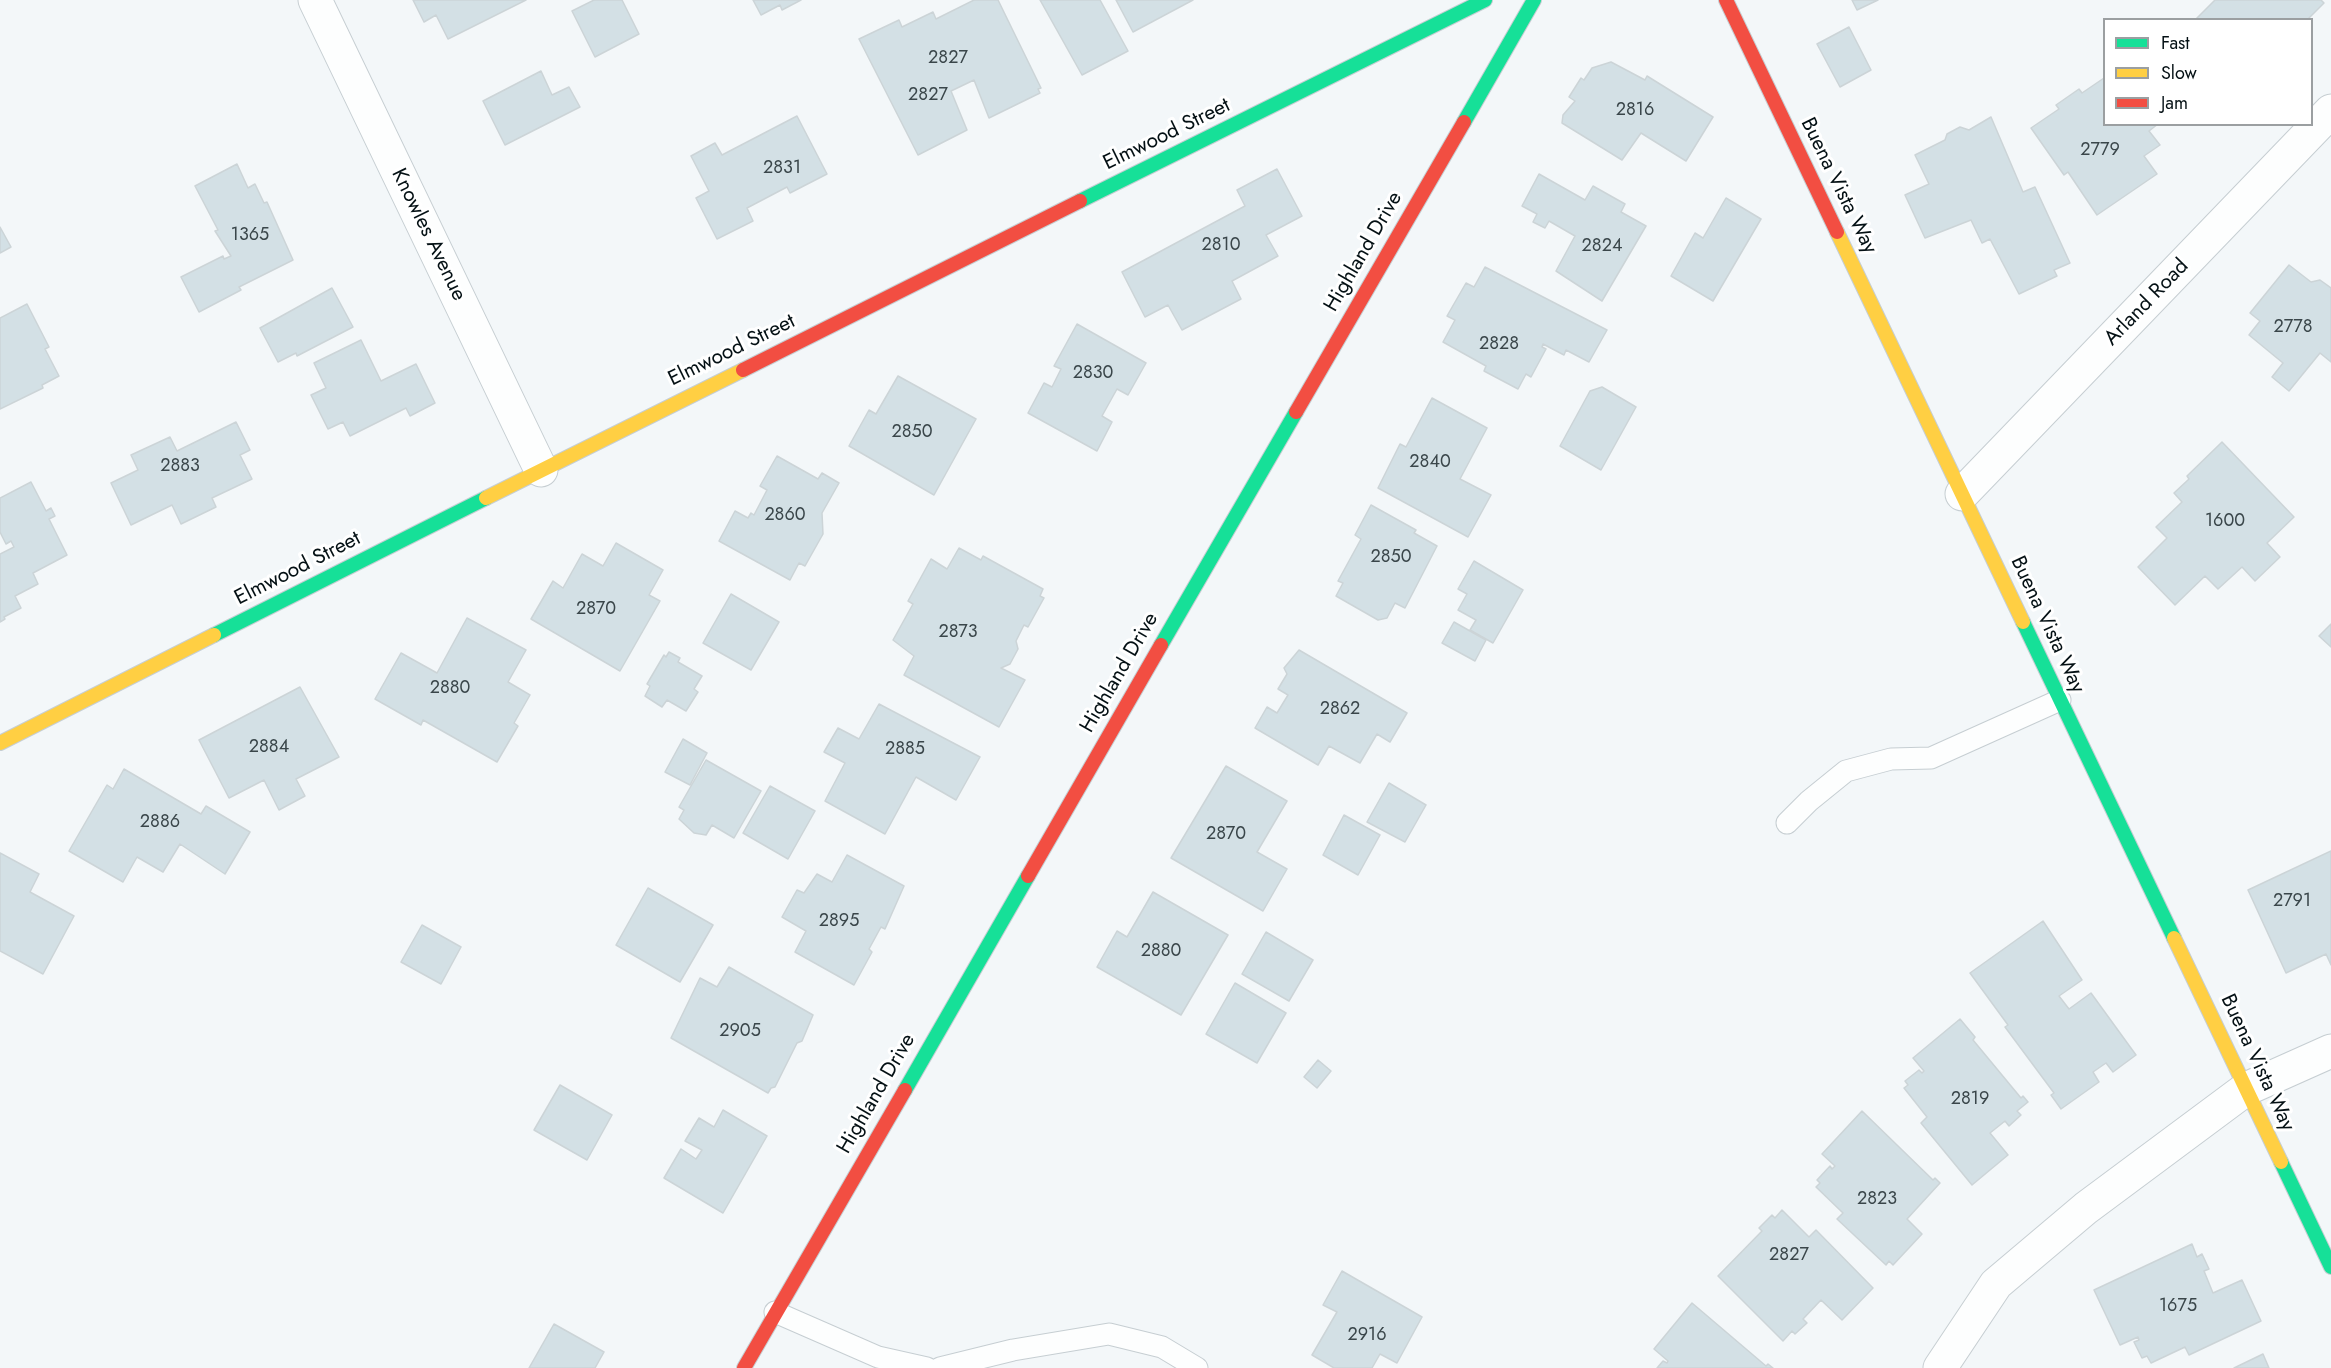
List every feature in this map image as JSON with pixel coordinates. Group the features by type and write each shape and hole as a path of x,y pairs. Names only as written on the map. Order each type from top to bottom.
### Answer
{"street":[{"name":"Knowles Avenue","path":"315,0 541,470"},
{"name":"Elmwood Street","path":"0,744 541,470 1485,0"},
{"name":"Highland Drive","path":"744,1368 1534,0"},
{"name":"Buena Vista Way","path":"1726,0 2331,1268"},
{"name":"Arland Road","path":"1962,494 2331,111"},
{"path":"1940,1368 1995,1284 2086,1208 2246,1089 2331,1051"}],"lane":[{"path":"1787,823 1845,771 1891,759 1931,758 2060,700"},
{"path":"775,1312 878,1357 927,1368"},
{"path":"940,1368 1013,1350 1109,1334 1162,1347 1197,1368"}],"building":[{"path":"413,0 526,0 448,39 436,15 424,22"},
{"path":"594,0 622,0 639,34 595,57 572,11"},
{"path":"753,0 801,0 782,10 780,5 761,15"},
{"path":"974,0 998,0 1041,88 1038,89 1040,93 989,118 974,80 951,91 967,130 918,155 859,39 899,20 902,27 933,12 936,19"},
{"path":"1040,0 1100,0 1128,51 1082,75"},
{"path":"1116,0 1193,0 1133,32"},
{"path":"1852,0 1878,0 1857,10"},
{"path":"2215,0 2321,0 2324,3 2309,18 2197,18"},
{"path":"1849,27 1871,70 1840,87 1817,44"},
{"path":"1611,62 1645,80 1647,76 1713,117 1686,161 1641,133 1622,160 1562,123 1563,115 1575,101 1569,97 1581,78 1584,80 1592,68"},
{"path":"541,71 552,95 569,87 580,107 505,145 483,101"},
{"path":"2103,79 2103,126 2155,126 2149,131 2160,145 2144,156 2157,174 2097,215 2068,172 2064,175 2031,128 2059,109 2056,105 2079,89 2082,93"},
{"path":"797,116 827,174 790,193 787,187 747,208 753,221 717,239 696,198 709,191 691,156 715,143 722,155"},
{"path":"1991,117 2023,192 2035,187 2070,263 2054,270 2057,276 2019,294 1990,239 1982,243 1971,220 1925,238 1905,195 1929,184 1915,155 1945,140 1947,134 1960,127 1969,130"},
{"path":"237,164 248,188 255,184 264,203 267,202 293,260 239,287 241,290 199,312 181,277 223,256 224,259 231,256 215,231 218,230 195,186"},
{"path":"1277,169 1302,216 1266,235 1278,256 1232,281 1241,299 1182,330 1168,305 1145,317 1122,272 1245,206 1237,190"},
{"path":"1539,174 1585,200 1593,186 1625,204 1621,212 1646,226 1602,301 1556,271 1575,236 1549,221 1545,228 1533,222 1537,214 1522,206"},
{"path":"1726,198 1761,219 1713,301 1671,276 1695,233 1703,238"},
{"path":"0,227 11,247 0,253"},
{"path":"2289,265 2311,282 2320,280 2331,288 2331,362 2320,353 2289,391 2272,377 2283,363 2249,335 2260,321 2250,313"},
{"path":"1485,267 1607,330 1589,362 1566,350 1564,355 1543,344 1542,347 1546,349 1531,377 1526,374 1518,389 1484,371 1486,366 1443,342 1455,320 1447,316 1466,283 1474,287"},
{"path":"332,288 353,327 297,356 296,353 278,362 260,328"},
{"path":"27,304 49,347 45,349 59,376 42,385 43,388 0,409 0,318"},
{"path":"1077,324 1146,363 1128,395 1117,389 1102,416 1112,422 1097,451 1028,413 1044,383 1052,387 1061,369 1054,366"},
{"path":"361,340 381,381 416,364 435,403 410,416 406,408 350,436 343,422 328,429 311,395 326,388 314,363"},
{"path":"898,376 976,419 934,495 849,446 869,410 876,414"},
{"path":"1602,387 1636,407 1601,470 1560,446 1590,391"},
{"path":"1432,398 1487,428 1460,479 1491,495 1468,537 1378,488 1400,444 1406,447"},
{"path":"236,422 250,450 240,455 252,479 212,498 216,507 181,524 172,505 131,525 111,483 138,470 131,455 170,437 177,451"},
{"path":"2222,442 2294,517 2267,543 2280,557 2255,581 2242,567 2218,589 2205,576 2175,605 2138,567 2167,538 2156,527 2182,502 2174,493 2189,479 2187,476"},
{"path":"777,456 818,479 822,473 839,483 822,513 823,534 805,566 799,563 790,580 719,541 735,511 748,518 751,513 754,515 767,490 760,486"},
{"path":"31,482 46,511 51,508 55,516 49,519 67,555 33,573 38,584 15,596 21,608 4,617 5,619 0,622 0,554 14,547 11,541 6,544 0,532 0,498"},
{"path":"1371,505 1416,530 1414,533 1437,546 1405,608 1395,603 1387,618 1378,620 1336,596 1343,583 1338,581 1361,539 1355,535"},
{"path":"616,543 663,570 649,595 660,601 620,671 531,619 553,581 563,588 582,554 603,566"},
{"path":"959,548 981,560 983,556 1043,589 1040,596 1044,598 1028,627 1024,625 1016,641 1018,649 1010,664 1001,668 1025,680 999,727 904,675 914,656 893,640 913,604 908,601 931,559 947,569"},
{"path":"1474,561 1523,590 1493,643 1470,630 1476,620 1458,610 1467,594 1458,589"},
{"path":"731,594 779,622 751,670 703,643"},
{"path":"467,618 526,650 508,682 530,695 514,723 518,726 497,762 423,720 421,725 375,699 401,653 437,673"},
{"path":"1454,622 1486,640 1475,661 1442,643"},
{"path":"2331,624 2331,647 2319,636"},
{"path":"1299,650 1407,713 1390,742 1377,734 1360,763 1329,746 1318,765 1255,728 1267,707 1277,713 1288,695 1278,689 1287,674 1284,668"},
{"path":"669,652 680,658 678,662 702,676 694,689 698,692 686,711 667,700 662,707 645,696 650,686 647,684 664,655 666,657"},
{"path":"300,687 339,757 296,779 305,796 279,810 264,780 229,798 199,740"},
{"path":"879,704 980,757 956,800 916,777 885,834 825,801 845,763 824,752 838,728 859,739"},
{"path":"683,739 707,753 690,785 665,772"},
{"path":"706,760 761,791 734,838 712,825 706,835 694,833 679,819 684,810 679,807"},
{"path":"1226,766 1287,801 1257,852 1287,869 1263,911 1171,858"},
{"path":"124,769 201,814 206,806 250,832 225,874 180,844 163,872 137,857 123,882 69,851 107,785 113,789"},
{"path":"1389,783 1426,805 1405,842 1367,822"},
{"path":"770,786 815,811 788,859 743,833"},
{"path":"1344,815 1380,835 1358,875 1323,855"},
{"path":"2331,851 2331,965 2326,954 2286,973 2248,890"},
{"path":"0,853 39,874 30,892 74,916 43,974 0,951"},
{"path":"847,855 904,886 885,929 881,927 869,949 872,952 854,985 795,952 806,931 782,917 797,890 804,893 817,874 832,882"},
{"path":"648,888 713,925 680,982 616,945"},
{"path":"1153,892 1228,935 1181,1015 1097,967 1117,931 1127,937"},
{"path":"2043,921 2082,980 2059,996 2069,1009 2091,993 2136,1055 2113,1072 2106,1063 2093,1072 2099,1082 2061,1109 2051,1095 2054,1093 2005,1027 2008,1025 1970,973"},
{"path":"422,925 461,947 441,984 401,962"},
{"path":"1266,932 1313,960 1289,1001 1242,974"},
{"path":"729,967 813,1015 802,1041 797,1043 775,1087 771,1088 768,1093 671,1038 700,978 717,987"},
{"path":"1235,983 1286,1013 1257,1063 1206,1034"},
{"path":"1960,1019 1975,1037 1973,1040 2021,1098 2023,1096 2028,1102 2017,1111 2021,1115 2009,1126 2005,1121 1990,1133 2008,1155 1972,1185 1921,1123 1927,1117 1904,1088 1908,1085 1905,1081 1919,1070 1922,1073 1924,1071 1913,1058"},
{"path":"1318,1060 1331,1071 1317,1088 1304,1077"},
{"path":"560,1085 612,1115 587,1160 534,1130"},
{"path":"723,1110 767,1136 723,1213 664,1178 681,1149 696,1159 702,1150 685,1141 699,1118 714,1127"},
{"path":"1862,1111 1933,1180 1935,1178 1940,1183 1907,1219 1922,1234 1893,1265 1889,1261 1886,1265 1837,1219 1843,1213 1816,1187 1820,1183 1817,1180 1830,1166 1832,1169 1835,1166 1822,1154"},
{"path":"1782,1210 1809,1237 1816,1230 1873,1288 1842,1320 1821,1300 1803,1319 1807,1323 1795,1334 1792,1331 1783,1341 1718,1276 1762,1231 1759,1228 1772,1215 1775,1218"},
{"path":"2192,1244 2197,1257 2202,1254 2209,1269 2204,1271 2213,1293 2242,1280 2261,1321 2189,1355 2185,1347 2151,1363 2147,1356 2142,1358 2134,1342 2139,1340 2138,1337 2120,1345 2094,1290"},
{"path":"1342,1271 1422,1317 1397,1363 1380,1354 1372,1368 1334,1368 1312,1355 1337,1312 1323,1305"},
{"path":"1692,1303 1766,1366 1768,1364 1773,1368 1657,1368 1663,1361 1667,1363 1668,1361 1654,1349"},
{"path":"554,1324 604,1352 595,1368 529,1368"},
{"path":"2263,1354 2269,1368 2234,1368"}],"traffic: fast":[{"path":"1080,201 1485,0"},
{"path":"1464,122 1534,0"},
{"path":"1161,645 1296,412"},
{"path":"214,635 486,498"},
{"path":"2023,622 2174,938"},
{"path":"905,1090 1028,876"},
{"path":"2281,1162 2331,1267"}],"traffic: slow":[{"path":"1837,232 2023,622"},
{"path":"486,498 743,370"},
{"path":"0,743 214,635"},
{"path":"2174,938 2281,1162"}],"traffic: jam":[{"path":"1726,0 1837,232"},
{"path":"1296,412 1464,122"},
{"path":"743,370 1080,201"},
{"path":"1028,876 1161,645"},
{"path":"744,1368 905,1090"}]}
